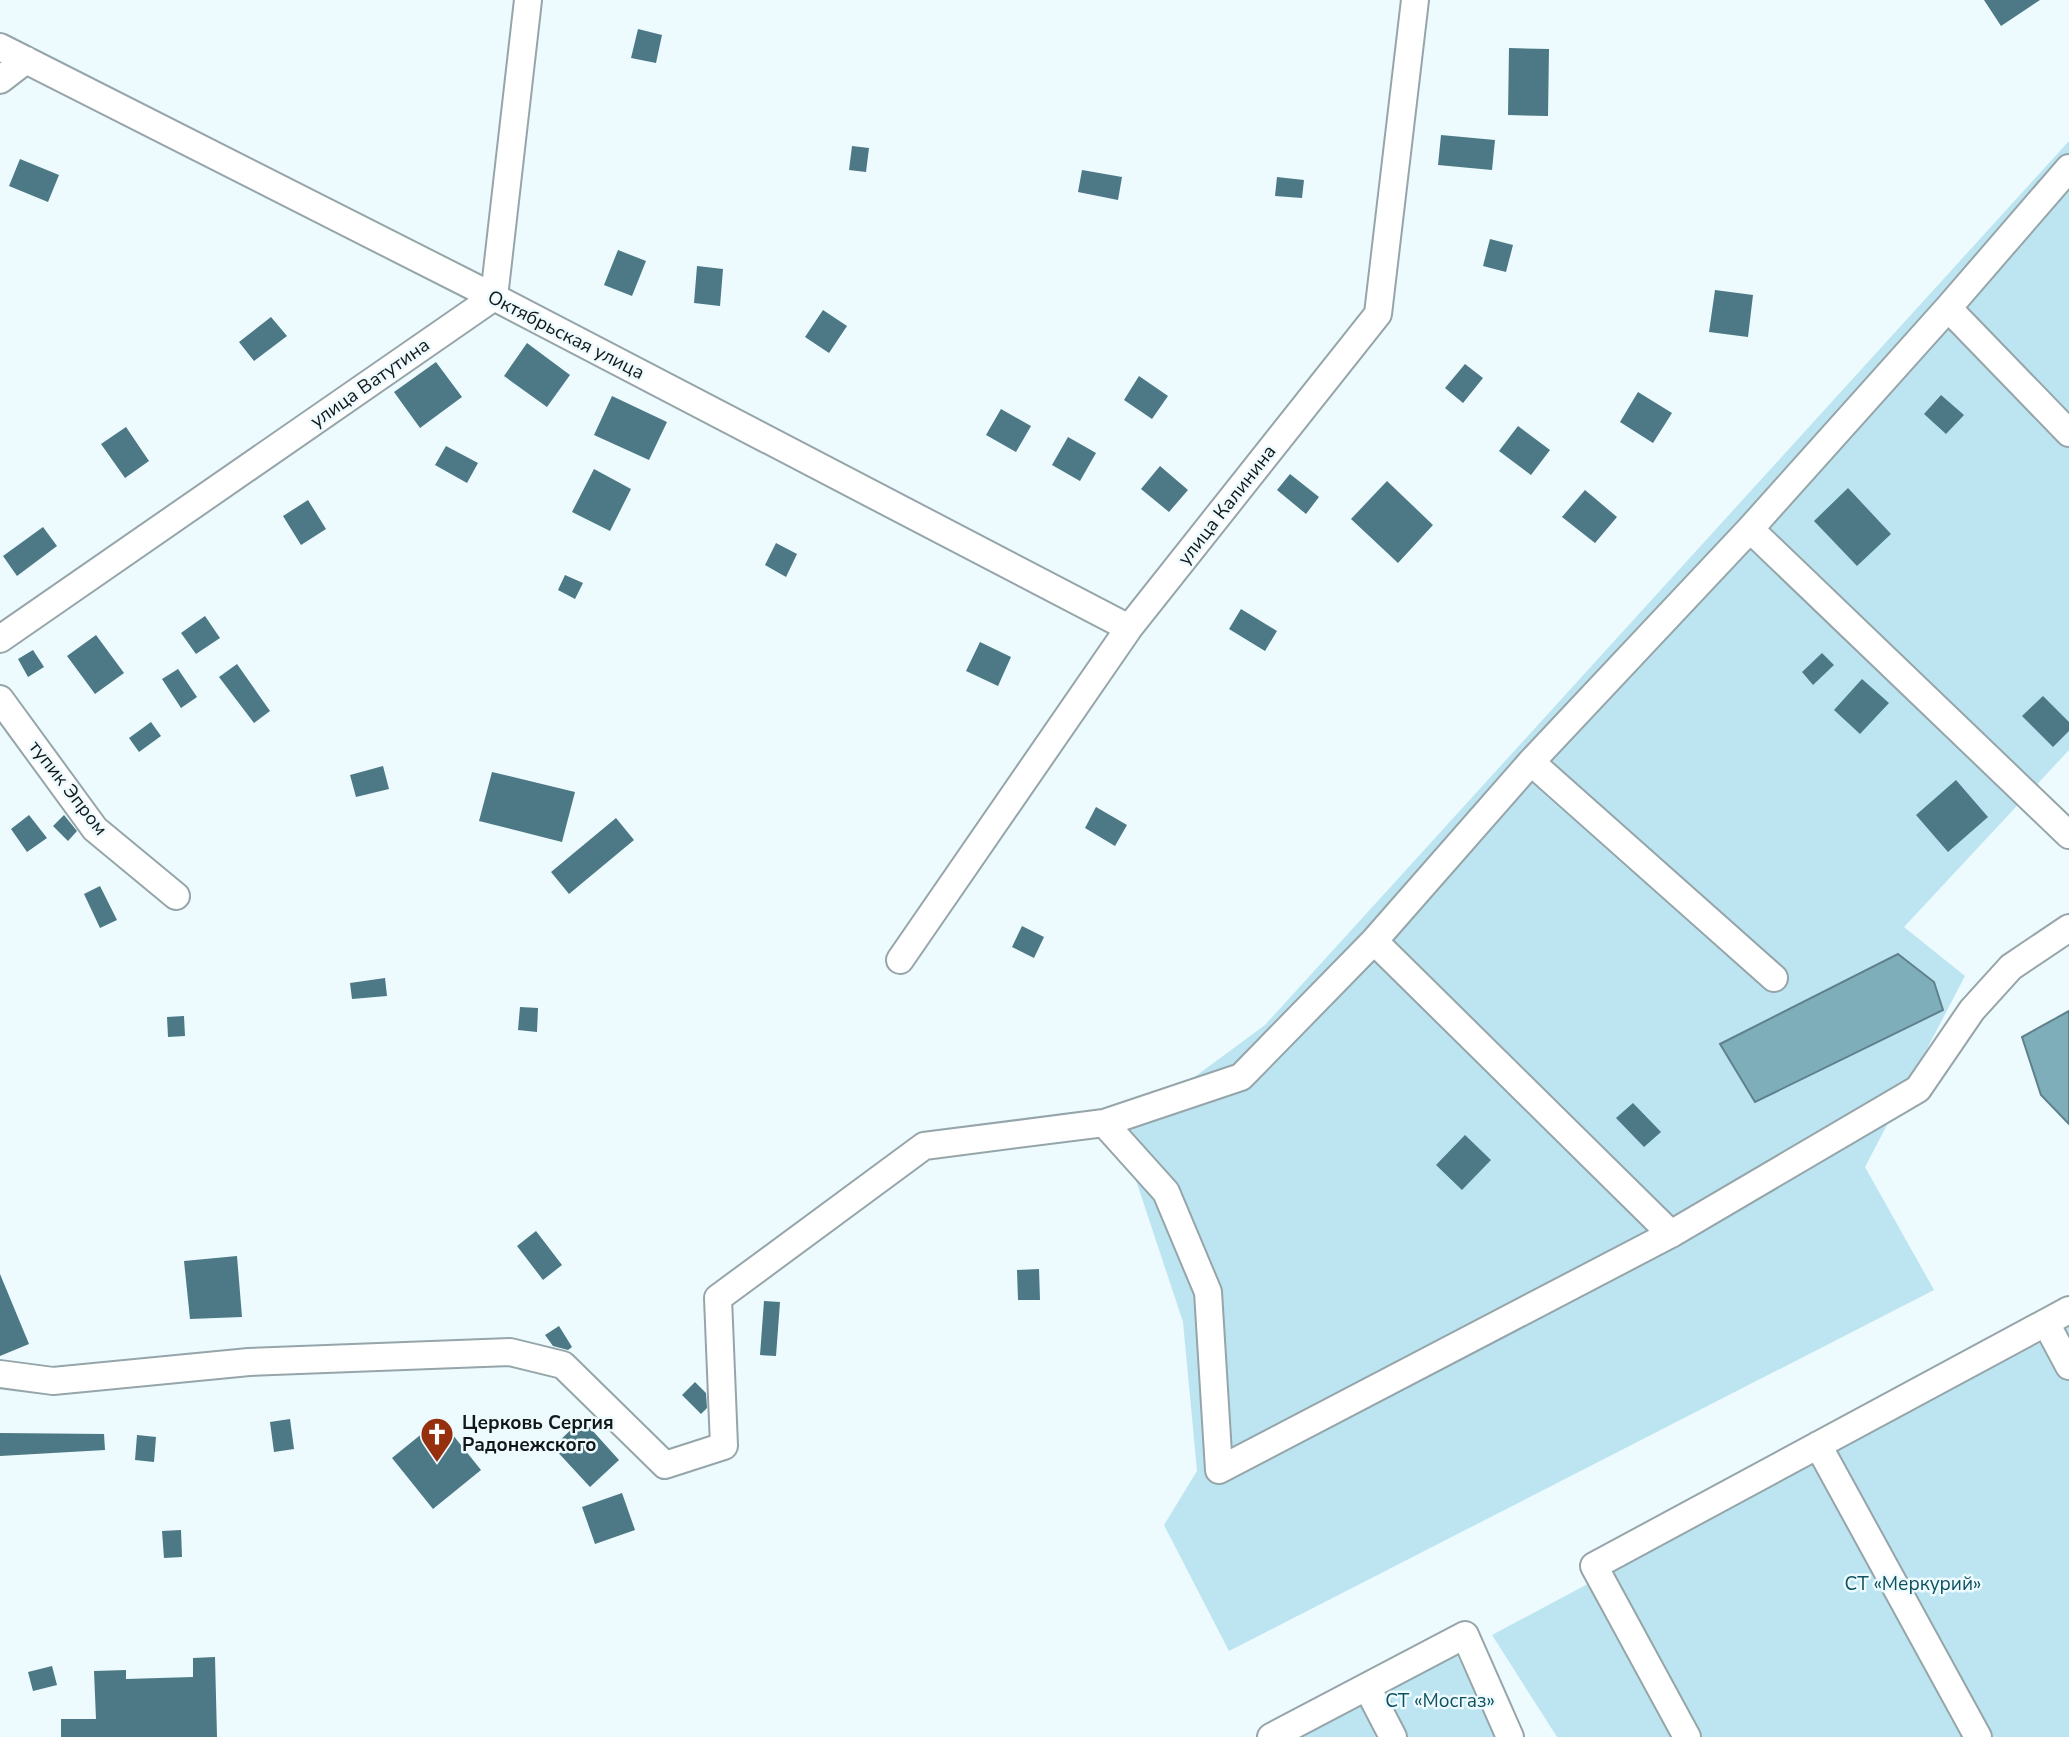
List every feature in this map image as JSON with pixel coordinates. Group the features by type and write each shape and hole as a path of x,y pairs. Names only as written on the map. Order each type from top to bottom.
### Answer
{"street":[{"path":"494,297 528,0"},
{"name":"улица Калинина","path":"900,960 1129,628 1378,314 1415,0"},
{"name":"Октябрьская улица","path":"0,47 494,297 1129,628"},
{"path":"0,80 26,60"},
{"path":"0,1374 53,1381 249,1362 510,1352 563,1364 665,1465 724,1446 718,1298 924,1146 1104,1123 1241,1077 1374,941 1531,762 1751,529 2069,168"},
{"name":"улица Ватутина","path":"0,639 494,297"},
{"path":"1948,308 2069,433"},
{"path":"1751,529 2069,835"},
{"name":"тупик Эпром","path":"0,699 95,828 176,896"},
{"path":"1531,762 1774,978"},
{"path":"1104,1123 1166,1192 1208,1292 1219,1470 1671,1234 1918,1089 1980,1001 2011,967 2069,928"},
{"path":"1374,941 1671,1234"},
{"path":"1687,1737 1594,1566 2069,1310"},
{"path":"2046,1322 2069,1366"},
{"path":"1818,1445 1978,1737"},
{"path":"1271,1737 1465,1635 1510,1737"},
{"path":"1367,1687 1393,1737"}],"green space":[{"path":"2069,141 2069,750 1904,927 1965,976 1865,1167 1934,1290 1229,1651 1164,1525 1197,1471 1183,1322 1120,1132 1265,1025"},
{"name":"СТ «Меркурий»","path":"2069,1327 2069,1737 1557,1737 1492,1635"},
{"name":"СТ «Мосгаз»","path":"1456,1653 1496,1737 1297,1737"}],"shaded area":[{"path":"1898,954 1934,982 1943,1010 1755,1102 1720,1044"},
{"path":"2069,1011 2069,1124 2041,1095 2022,1037"}],"building":[{"path":"1984,0 2040,0 2001,26"},
{"path":"638,29 662,35 656,63 631,58"},
{"path":"1509,48 1549,49 1548,116 1508,115"},
{"path":"1441,135 1495,140 1492,170 1438,165"},
{"path":"852,146 869,148 866,172 849,170"},
{"path":"20,159 59,175 48,202 9,186"},
{"path":"1082,170 1122,177 1118,200 1078,192"},
{"path":"1277,177 1304,180 1302,198 1275,196"},
{"path":"1490,239 1513,245 1506,272 1483,266"},
{"path":"618,250 646,261 632,296 604,285"},
{"path":"697,266 723,269 720,306 694,303"},
{"path":"1715,290 1753,295 1748,337 1709,332"},
{"path":"823,310 847,326 829,353 805,337"},
{"path":"271,317 287,336 254,361 239,342"},
{"path":"527,343 570,375 547,407 504,376"},
{"path":"436,362 462,397 420,428 394,392"},
{"path":"1465,364 1483,378 1463,403 1445,388"},
{"path":"1139,376 1168,396 1152,419 1124,400"},
{"path":"1638,392 1672,413 1653,443 1620,422"},
{"path":"1941,395 1964,415 1946,434 1924,414"},
{"path":"612,396 667,422 649,460 594,435"},
{"path":"1001,409 1031,426 1016,452 986,435"},
{"path":"1518,426 1550,450 1531,475 1499,451"},
{"path":"126,427 149,461 125,478 101,444"},
{"path":"1068,437 1096,453 1080,481 1052,465"},
{"path":"446,446 478,463 467,483 435,465"},
{"path":"1160,466 1188,490 1169,512 1141,489"},
{"path":"594,469 631,489 610,531 572,512"},
{"path":"1290,474 1319,497 1306,514 1277,490"},
{"path":"1387,481 1433,525 1398,563 1351,519"},
{"path":"1848,488 1891,534 1857,566 1814,521"},
{"path":"1585,490 1617,517 1595,543 1562,517"},
{"path":"308,500 326,529 301,545 283,516"},
{"path":"43,527 57,546 17,576 3,556"},
{"path":"776,543 797,554 786,577 765,565"},
{"path":"565,575 583,583 575,599 558,590"},
{"path":"1241,609 1277,631 1265,651 1229,629"},
{"path":"205,616 220,638 196,654 181,633"},
{"path":"96,635 124,673 95,694 67,656"},
{"path":"980,642 1011,657 998,686 966,671"},
{"path":"33,650 44,667 28,677 18,659"},
{"path":"1822,653 1834,665 1813,685 1802,672"},
{"path":"237,664 270,711 254,723 219,677"},
{"path":"178,669 197,697 181,708 162,679"},
{"path":"1862,679 1889,703 1860,734 1834,710"},
{"path":"2043,696 2069,722 2069,731 2053,747 2022,716"},
{"path":"151,722 161,736 139,752 129,738"},
{"path":"383,766 389,789 356,797 350,775"},
{"path":"492,772 575,792 562,842 479,821"},
{"path":"1956,780 1988,817 1948,852 1916,815"},
{"path":"1096,807 1127,825 1115,846 1085,828"},
{"path":"29,815 47,838 27,852 11,829"},
{"path":"64,815 77,831 68,841 53,826"},
{"path":"616,818 634,840 569,894 551,872"},
{"path":"100,886 117,920 100,928 84,894"},
{"path":"1022,926 1044,937 1034,958 1012,947"},
{"path":"385,978 387,996 352,999 350,983"},
{"path":"520,1007 538,1008 537,1032 518,1030"},
{"path":"184,1016 185,1036 168,1037 167,1017"},
{"path":"1633,1103 1661,1132 1644,1147 1616,1118"},
{"path":"1465,1135 1491,1160 1462,1190 1436,1165"},
{"path":"536,1231 562,1265 543,1280 517,1246"},
{"path":"237,1256 242,1317 190,1319 184,1261"},
{"path":"1039,1269 1040,1300 1018,1300 1017,1270"},
{"path":"0,1274 29,1344 0,1356"},
{"path":"764,1301 780,1302 776,1356 760,1355"},
{"path":"559,1326 572,1347 568,1350 553,1346 545,1335"},
{"path":"695,1382 706,1393 707,1408 701,1414 682,1395"},
{"path":"290,1419 294,1449 274,1452 270,1422"},
{"name":"Церковь Сергия Радонежского","path":"440,1419 481,1470 433,1509 392,1458"},
{"path":"582,1419 619,1460 590,1487 553,1447"},
{"path":"0,1433 104,1434 105,1450 0,1456"},
{"path":"137,1435 156,1437 154,1462 135,1460"},
{"path":"622,1493 635,1530 595,1544 582,1507"},
{"path":"181,1530 182,1557 164,1558 162,1531"},
{"path":"215,1657 217,1737 61,1737 61,1719 96,1719 94,1671 126,1670 126,1679 193,1677 193,1658"},
{"path":"52,1666 57,1685 33,1691 28,1672"}],"place":[{"name":"Церковь Сергия Радонежского","path":"437,1464"}]}
